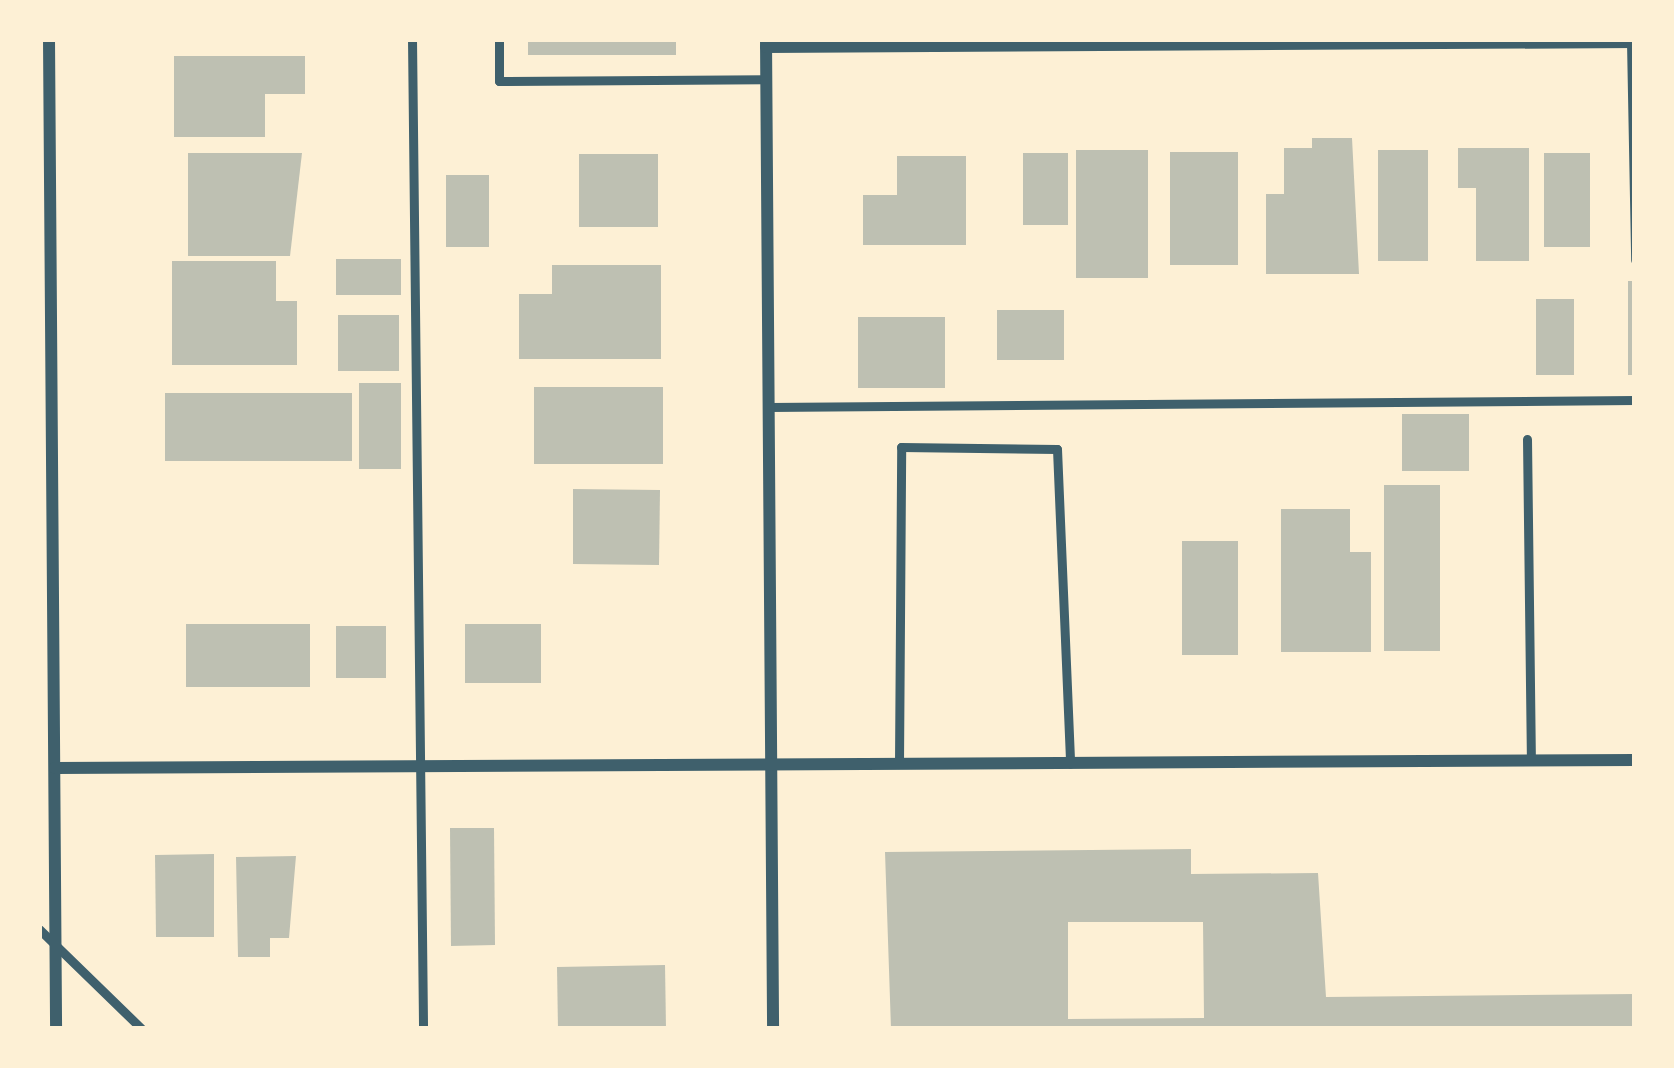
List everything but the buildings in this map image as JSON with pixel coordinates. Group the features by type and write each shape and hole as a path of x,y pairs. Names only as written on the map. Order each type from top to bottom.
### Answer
{"street":[{"path":"50,39 56,1029"},
{"path":"772,1029 766,43 1633,43"},
{"path":"55,768 1635,760"}],"lane":[{"path":"412,39 415,767 423,1029"},
{"path":"499,39 499,81 766,80"},
{"path":"1633,43 1635,260"},
{"path":"769,407 1635,400"},
{"path":"1528,439 1531,760"},
{"path":"899,764 902,447 1058,449 1070,764"},
{"path":"39,929 142,1029"}]}
